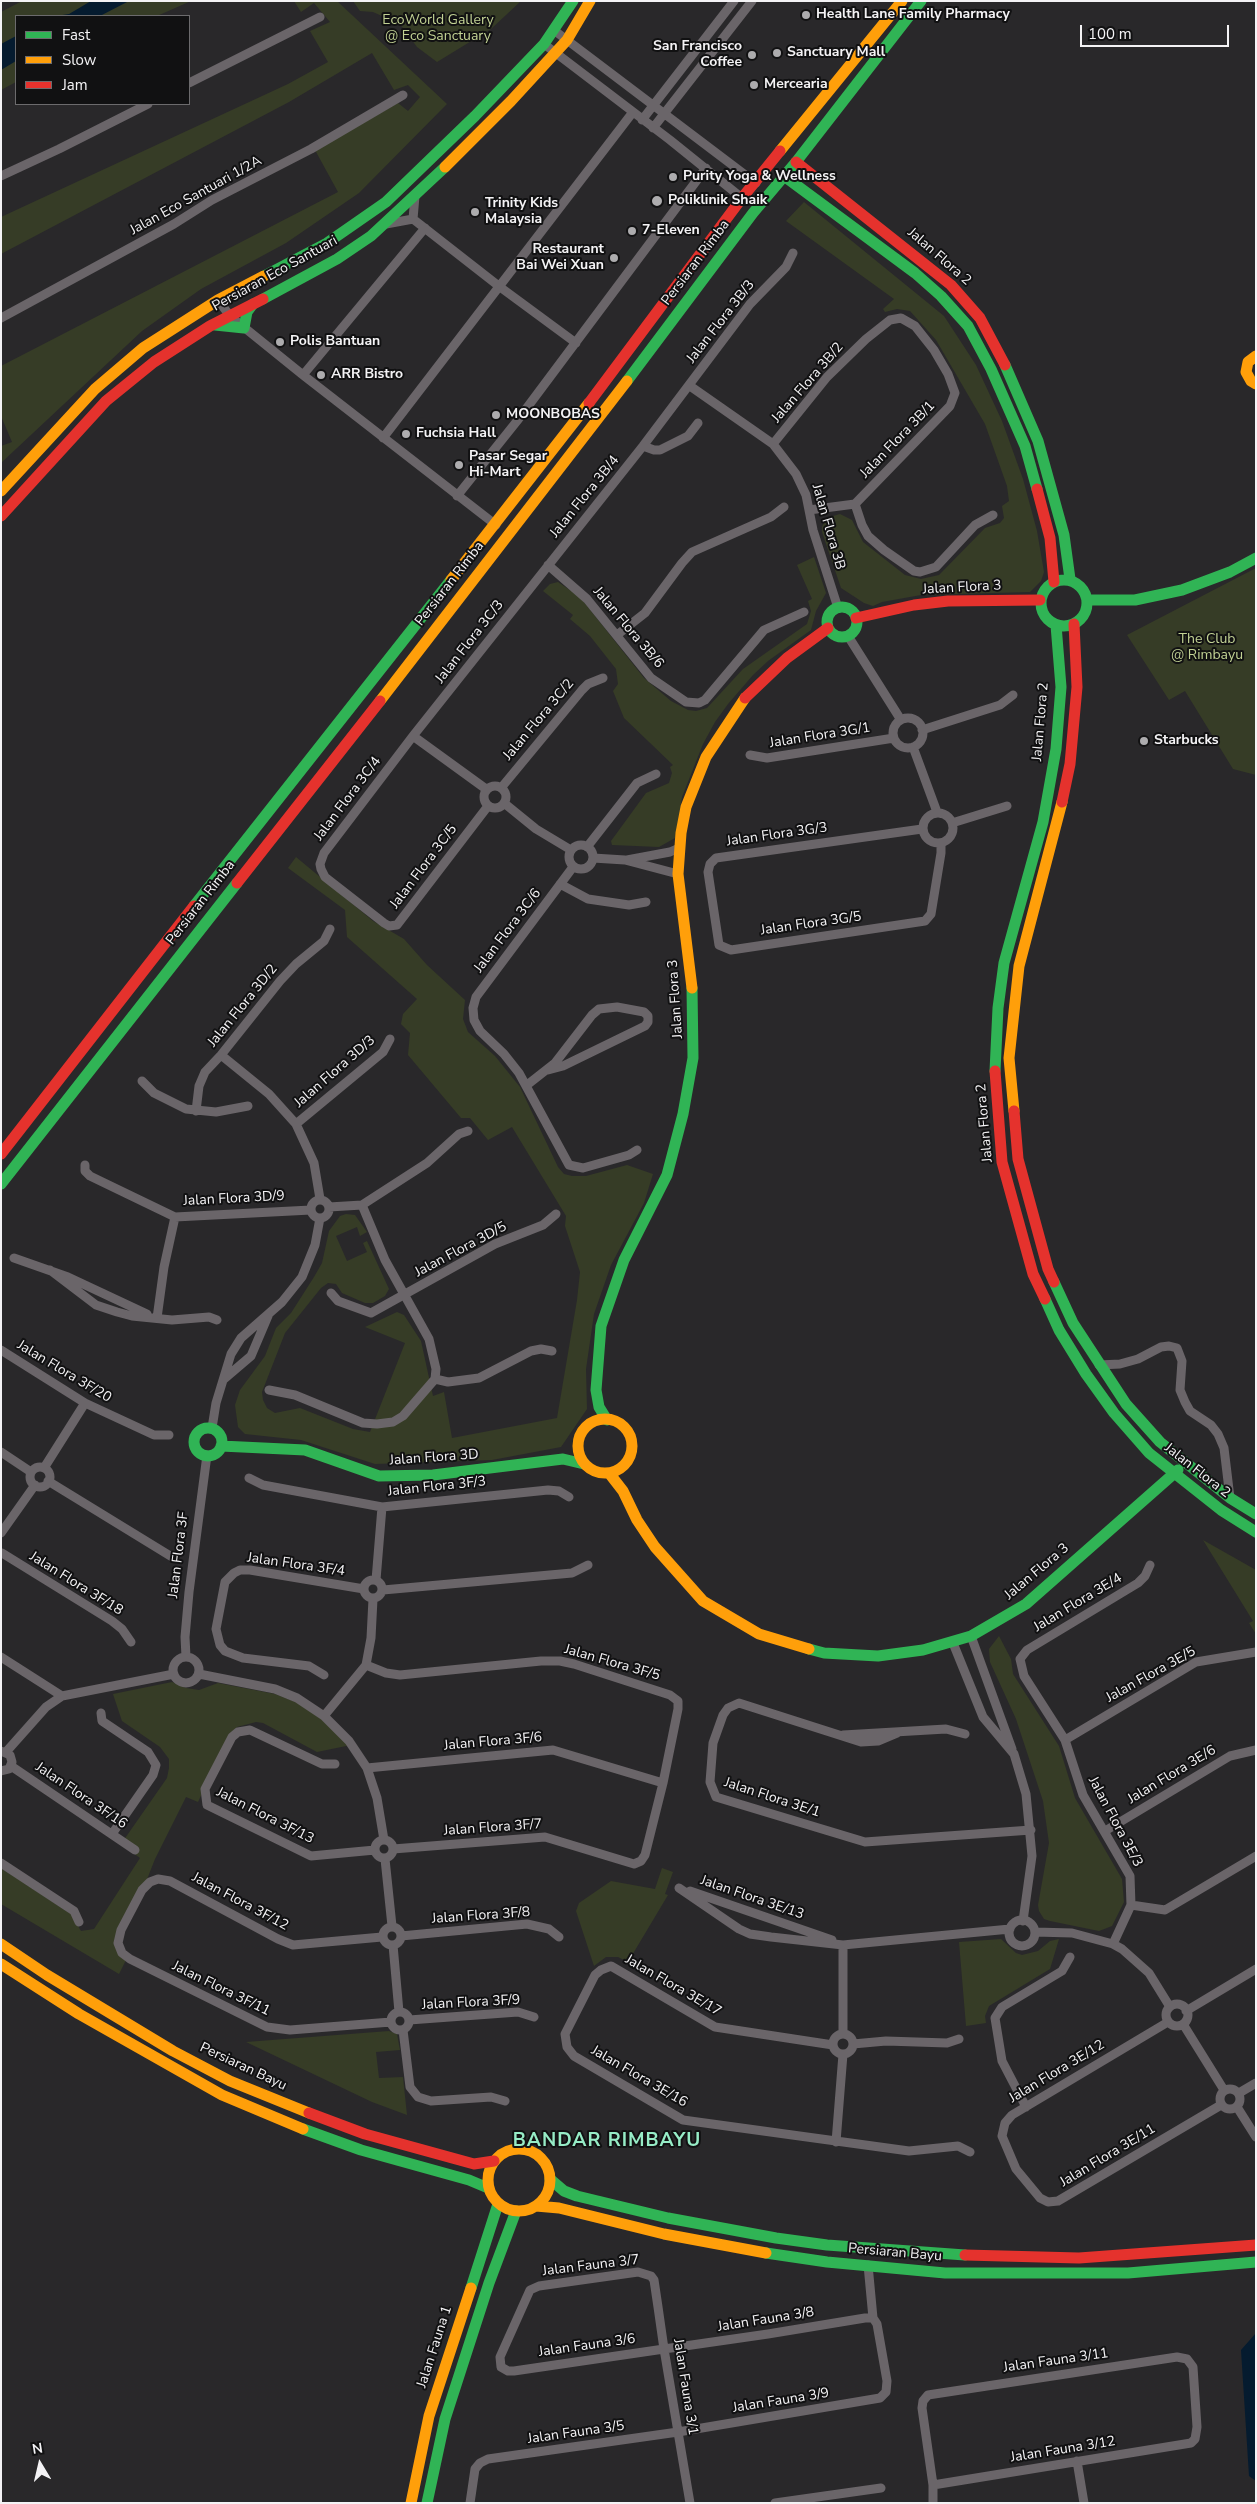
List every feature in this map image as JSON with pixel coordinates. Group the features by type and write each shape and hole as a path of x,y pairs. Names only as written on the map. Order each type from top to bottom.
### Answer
{"street":[{"name":"Persiaran Eco Santuari","path":"1,491 95,389 143,348 218,300 327,243 386,202 475,116 544,44 555,31 573,1"},
{"name":"Persiaran Eco Santuari","path":"1,516 36,475 106,401 154,362 210,326 337,259 385,224 511,101 567,40 590,1"},
{"path":"642,120 734,1"},
{"path":"653,128 752,1"},
{"name":"Persiaran Rimba","path":"1,1154 496,525 742,198 902,1"},
{"name":"Persiaran Rimba","path":"1,1184 564,465 753,213 796,162 921,1"},
{"path":"190,82 320,17"},
{"path":"555,31 756,183"},
{"path":"544,44 706,168 742,198"},
{"name":"Jalan Eco Santuari 1/2A","path":"1,318 174,224 212,200 312,149 403,95"},
{"path":"1,176 146,105"},
{"path":"383,438 633,112"},
{"name":"Jalan Flora 2","path":"796,162 924,262 951,286 980,318 1004,362 1038,441 1064,535 1070,579"},
{"path":"457,496 576,343 706,168"},
{"name":"Jalan Flora 2","path":"784,176 915,273 941,296 968,326 991,369 1025,446 1050,538 1054,582"},
{"path":"413,219 415,196"},
{"path":"385,224 413,219 576,343"},
{"path":"303,375 425,228"},
{"name":"Jalan Flora 3B/3","path":"690,386 750,304 786,267 793,253"},
{"path":"218,300 230,316 244,328 496,525"},
{"path":"244,328 247,312 253,304"},
{"name":"Jalan Flora 3B/2","path":"773,444 827,377 866,339 890,320 901,318 908,321 934,350"},
{"path":"210,326 226,325 244,328"},
{"name":"Jalan Flora 3B/1","path":"855,504 954,400 954,386 934,350"},
{"path":"1256,356 1248,362 1246,372 1251,381 1256,384"},
{"name":"Jalan Flora 3B","path":"690,386 773,444 803,485 817,544 838,608"},
{"name":"Jalan Flora 3B/4","path":"548,565 690,386"},
{"path":"643,446 660,450 688,436 698,423"},
{"path":"809,510 855,504 868,536 914,571 920,572 936,567 975,525 993,514"},
{"path":"617,635 645,613 692,552 771,517 784,507"},
{"path":"1087,600 1135,600 1182,590 1230,572 1256,558"},
{"name":"Jalan Flora 3B/6","path":"548,565 580,592 651,678 677,698 693,703 705,700 710,695 759,634 804,612"},
{"name":"Jalan Flora 3C/3","path":"413,736 548,565"},
{"path":"1070,579 1081,587 1087,600 1084,615 1074,624 1056,625 1044,616 1040,600 1042,593 1054,582 1070,579"},
{"name":"Jalan Flora 3","path":"856,618 914,605 948,601 1040,600"},
{"path":"828,628 835,636 848,636 855,630 856,618 851,610 838,608"},
{"name":"Jalan Flora 3","path":"622,1490 624,1464 629,1457 631,1441 622,1426 607,1420 600,1407 596,1390 597,1361 601,1326 624,1260 667,1175 683,1114 693,1058 693,992 678,874 679,848 686,807 706,757 745,698 766,676 828,628 827,618 838,608"},
{"name":"Jalan Flora 2","path":"1074,624 1076,688 1070,764 1058,825 1019,966 1009,1058 1018,1159 1030,1210 1048,1269 1073,1323 1099,1365 1126,1404 1160,1442 1230,1498 1256,1514"},
{"name":"Jalan Flora 2","path":"1056,625 1061,687 1056,749 1043,822 1004,963 998,1008 994,1058 1002,1162 1033,1274 1059,1330 1114,1413 1150,1452 1175,1474 1221,1510 1256,1532"},
{"path":"848,636 901,720"},
{"name":"Jalan Flora 3C/2","path":"502,788 582,690 588,684 603,678"},
{"path":"922,730 1000,705 1013,694"},
{"path":"914,719 922,730 920,742 913,747 904,747 894,738 894,728 901,720 914,719"},
{"path":"413,736 486,789"},
{"name":"Jalan Flora 3C/4","path":"352,900 324,877 320,864 321,859 413,736"},
{"name":"Jalan Flora 3G/1","path":"750,755 767,758 894,738"},
{"path":"913,747 937,812"},
{"path":"587,847 637,783 656,774"},
{"path":"494,786 502,788 506,795 504,803 496,808 488,806 483,797 486,789 494,786"},
{"path":"504,803 536,829 571,850"},
{"name":"Jalan Flora 3C/5","path":"352,900 384,924 390,926 397,925 488,806"},
{"path":"952,823 1007,806"},
{"path":"937,812 945,814 952,823 952,834 948,840 941,843 928,840 922,829 926,818 937,812"},
{"name":"Jalan Flora 3G/3","path":"716,935 708,872 710,864 716,858 922,829"},
{"name":"Jalan Flora 3G/5","path":"716,935 719,945 731,950 919,923 929,918 932,914 942,853 941,843"},
{"path":"580,845 587,847 593,858 591,864 586,868 579,869 573,867 569,861 571,850 580,845"},
{"path":"624,860 670,852 679,848"},
{"path":"593,858 624,860 678,874"},
{"name":"Jalan Flora 3C/6","path":"526,1085 504,1054 480,1031 472,1014 474,1003 479,993 573,867"},
{"path":"560,884 588,899 629,905 646,902"},
{"name":"Jalan Flora 3D/2","path":"196,1110 201,1078 280,981 296,964 324,941 330,929"},
{"path":"548,1070 563,1066 643,1027 648,1022 648,1016 644,1012 617,1008 599,1009 592,1015 548,1070 526,1085 564,1159 573,1168 582,1168 629,1155 637,1150"},
{"name":"Jalan Flora 3D/3","path":"296,1124 383,1052 390,1039"},
{"path":"221,1055 269,1094 296,1124 314,1164 320,1199"},
{"path":"142,1081 149,1090 174,1104 196,1110 233,1110 248,1106"},
{"path":"329,1207 362,1205 427,1163 459,1134 468,1131"},
{"name":"Jalan Flora 3D/9","path":"85,1165 85,1170 90,1176 175,1216 311,1210"},
{"path":"320,1199 327,1202 329,1207 327,1215 320,1218 315,1217 311,1210 314,1201 320,1199"},
{"path":"269,1390 295,1395 363,1423 377,1424 393,1422 403,1416 435,1379 436,1369 429,1339 385,1260 362,1205"},
{"name":"Jalan Flora 3D/5","path":"331,1293 338,1301 367,1313 404,1296 495,1244 544,1225 556,1214"},
{"path":"157,1318 162,1275 175,1216"},
{"path":"212,1428 214,1411 231,1354 241,1338 282,1302 302,1277 315,1246 320,1218"},
{"path":"14,1258 50,1270 157,1318"},
{"path":"50,1270 96,1304 132,1316 172,1320 209,1317 217,1320"},
{"path":"224,1379 251,1356 264,1322 272,1310"},
{"path":"1099,1365 1120,1364 1138,1359 1161,1347 1177,1348 1182,1361 1180,1390 1184,1402 1190,1410 1215,1430 1224,1448 1230,1498"},
{"path":"435,1379 448,1382 479,1378 531,1351 541,1349 552,1351"},
{"name":"Jalan Flora 3F/20","path":"1,1350 85,1403 154,1435 169,1435"},
{"path":"44,1468 85,1403"},
{"path":"600,1407 591,1424 579,1438 578,1447 584,1464 591,1470 609,1473 624,1464"},
{"path":"591,1424 607,1420"},
{"path":"212,1428 219,1433 221,1446 215,1453 207,1455 196,1448 194,1439 199,1431 212,1428"},
{"name":"Jalan Flora 3D","path":"221,1446 305,1450 368,1474 386,1477 432,1475 563,1459 584,1464"},
{"path":"563,1459 578,1447"},
{"path":"1,1452 31,1472"},
{"name":"Jalan Flora 3F","path":"186,1658 188,1592 207,1455"},
{"name":"Jalan Flora 3","path":"609,1473 622,1490 637,1520 655,1547 678,1575 704,1600 759,1634 789,1645 824,1653 878,1656 923,1650 953,1643 971,1636 1026,1604 1149,1494 1175,1474 1184,1462"},
{"path":"37,1467 44,1468 49,1474 48,1481 43,1486 35,1485 30,1480 31,1472 37,1467"},
{"name":"Jalan Flora 3F/3","path":"249,1478 263,1485 382,1507 548,1490 559,1491 569,1497"},
{"path":"48,1481 172,1557"},
{"path":"1,1533 35,1485"},
{"path":"376,1580 382,1507"},
{"path":"1,1545 2,1554"},
{"name":"Jalan Flora 3F/18","path":"2,1554 112,1621 122,1629 131,1642"},
{"path":"383,1590 572,1573 588,1565"},
{"name":"Jalan Flora 3E/4","path":"1020,1663 1024,1651 1138,1583 1145,1576 1150,1566"},
{"name":"Jalan Flora 3F/4","path":"324,1674 309,1666 243,1658 225,1651 220,1645 216,1629 225,1582 240,1570 250,1570 364,1589"},
{"path":"372,1599 365,1594 364,1589 366,1583 376,1580"},
{"path":"372,1599 380,1596 383,1590 381,1584 376,1580"},
{"path":"324,1716 366,1665 371,1638 372,1599"},
{"path":"971,1636 1003,1719 1026,1794 1031,1830 1032,1856 1023,1921"},
{"path":"953,1643 983,1717 1014,1754"},
{"name":"Jalan Flora 3E/5","path":"1065,1740 1196,1662 1256,1652"},
{"path":"1,1657 62,1696"},
{"path":"186,1658 196,1662 199,1674 195,1680 188,1683 181,1682 174,1674 177,1662 186,1658"},
{"name":"Jalan Flora 3F/5","path":"366,1665 386,1673 400,1675 541,1661 560,1661 592,1669 670,1695 678,1701 678,1709 663,1783"},
{"name":"Jalan Flora 3E/3","path":"1020,1663 1024,1676 1065,1740 1081,1791 1130,1876 1131,1905 1113,1944"},
{"path":"1,1771 11,1766 12,1758 4,1752 46,1707 62,1696 174,1674"},
{"path":"199,1674 275,1689 297,1698 324,1716 349,1741 366,1768 377,1798 384,1840"},
{"name":"Jalan Flora 3E/1","path":"965,1734 946,1729 898,1733 886,1739 869,1742 852,1741 843,1735 744,1703 733,1704 722,1715 713,1743 709,1776 716,1797 865,1842 1031,1830"},
{"path":"101,1713 102,1720 148,1752 156,1765 153,1775 112,1834"},
{"name":"Jalan Flora 3F/13","path":"335,1764 322,1764 250,1730 238,1732 232,1737 205,1789 207,1805 311,1856 375,1850"},
{"name":"Jalan Flora 3F/6","path":"366,1768 553,1750 663,1783"},
{"name":"Jalan Flora 3E/6","path":"1105,1831 1230,1756 1256,1750"},
{"name":"Jalan Flora 3F/16","path":"11,1766 135,1850"},
{"name":"Jalan Flora 3F/7","path":"394,1849 545,1837 634,1864 644,1858 654,1826 663,1783"},
{"path":"384,1840 390,1843 394,1849 391,1856 385,1859 378,1856 375,1850 378,1843 384,1840"},
{"path":"1131,1905 1165,1910 1256,1856"},
{"path":"385,1859 392,1926"},
{"path":"1,1863 74,1911 79,1922"},
{"name":"Jalan Flora 3F/12","path":"131,1910 147,1884 162,1880 170,1881 278,1939 293,1944 382,1937"},
{"name":"Jalan Flora 3E/13","path":"844,1944 679,1888 739,1929 750,1934 844,1944 1010,1929"},
{"name":"Jalan Flora 3F/11","path":"131,1910 118,1943 126,1957 267,2027 290,2030 391,2022"},
{"path":"1023,1921 1031,1924 1035,1932 1031,1943 1023,1946 1012,1941 1010,1929 1015,1923 1023,1921"},
{"name":"Jalan Flora 3F/8","path":"401,1936 527,1924 549,1929 559,1937"},
{"path":"392,1926 399,1929 401,1936 399,1942 393,1945 386,1943 382,1937 384,1931 392,1926"},
{"path":"1035,1932 1072,1933 1113,1944 1132,1956 1149,1973 1170,2007"},
{"name":"Persiaran Bayu","path":"1,1944 55,1980 173,2051 230,2081 365,2134 474,2164 494,2161"},
{"path":"843,2034 844,1944"},
{"path":"393,1945 399,2012"},
{"path":"1026,2107 1002,2062 995,2018 1002,2007 1062,1971 1070,1957"},
{"path":"1,1964 79,2014 222,2095 304,2129 362,2150 469,2180 488,2188 498,2204 516,2211 536,2206 544,2199 550,2178 548,2168 542,2159 533,2152 523,2149 507,2152 494,2161 489,2170 488,2188"},
{"name":"Jalan Flora 3E/17","path":"579,2004 596,1975 605,1967 611,1966 616,1967 715,2027 833,2045"},
{"path":"1186,2010 1256,1969"},
{"name":"Jalan Flora 3E/16","path":"579,2004 565,2034 569,2050 673,2116 688,2121 909,2151 958,2146 970,2152"},
{"path":"1179,2005 1186,2010 1187,2018 1183,2024 1177,2026 1168,2022 1166,2016 1170,2007 1179,2005"},
{"path":"399,2012 407,2015 409,2020 408,2026 403,2030 396,2030 391,2022 394,2014 399,2012"},
{"name":"Jalan Flora 3F/9","path":"409,2020 518,2012 534,2017"},
{"name":"Jalan Flora 3E/12","path":"1016,2169 1005,2146 1002,2131 1008,2119 1168,2022"},
{"path":"1183,2024 1224,2090"},
{"path":"403,2030 410,2087 418,2097 431,2101 491,2098 505,2101"},
{"path":"843,2034 850,2036 853,2044 852,2050 843,2054 837,2052 833,2045 836,2036 843,2034"},
{"path":"853,2044 886,2041 943,2044 959,2039"},
{"path":"836,2142 843,2054"},
{"path":"1239,2093 1256,2083"},
{"path":"1234,2089 1239,2093 1240,2102 1237,2107 1230,2110 1221,2104 1220,2098 1224,2090 1234,2089"},
{"name":"Jalan Flora 3E/11","path":"1016,2169 1040,2198 1048,2202 1058,2201 1221,2104"},
{"path":"1237,2107 1256,2137"},
{"name":"Persiaran Bayu","path":"550,2178 560,2188 577,2196 668,2218 776,2238 828,2244 951,2255 1079,2258 1256,2245"},
{"name":"Jalan Fauna 1","path":"411,2503 429,2416 498,2204"},
{"name":"Persiaran Bayu","path":"536,2206 559,2208 703,2242 801,2258 944,2273 1097,2274 1256,2262"},
{"path":"427,2503 445,2419 489,2283 516,2211"},
{"path":"868,2265 872,2318"},
{"name":"Jalan Fauna 3/7","path":"514,2371 508,2371 501,2367 500,2357 525,2296 533,2287 638,2272 651,2276"},
{"name":"Jalan Fauna 3/1","path":"651,2276 654,2280 690,2503"},
{"name":"Jalan Fauna 3/8","path":"664,2349 872,2318"},
{"name":"Jalan Fauna 3/9","path":"678,2432 880,2398 886,2392 887,2381 877,2324 872,2318"},
{"name":"Jalan Fauna 3/6","path":"514,2371 664,2349"},
{"name":"Jalan Fauna 3/11","path":"933,2484 922,2408 925,2398 932,2393 1184,2357 1193,2367 1197,2427 1195,2438"},
{"name":"Jalan Fauna 3/5","path":"470,2503 475,2469 480,2463 488,2459 678,2432"},
{"name":"Jalan Fauna 3/12","path":"933,2484 1184,2445 1195,2438"},
{"path":"1077,2461 1084,2503"},
{"path":"933,2484 933,2503"},
{"path":"775,2503 881,2488"}],"green space":[{"path":"22,1 191,1 159,15 15,15 15,83 1,90 1,12"},
{"path":"294,1 337,1 447,104 359,193 286,243 201,289 142,331 1,463 1,446 12,442 1,416 1,366 338,192 315,150 398,103 408,111 420,97 408,85 394,90 372,53 289,102 1,254 1,217 288,84 328,62 310,31 330,22 314,3 301,12"},
{"name":"EcoWorld Gallery @ Eco Sanctuary","path":"353,1 521,1 491,29 437,62 417,47 400,24 373,12 360,11"},
{"path":"804,202 944,316 976,365 1002,421 1023,479 1037,531 1044,572 1041,581 1030,592 921,595 882,602 873,606 864,603 841,588 822,532 826,518 840,514 852,520 863,542 905,575 921,579 939,575 985,528 1000,523 1004,518 1002,506 1009,501 1007,486 985,424 936,340 910,311 897,309 885,312 883,309 894,299 786,221"},
{"path":"814,557 826,593 816,611 811,630 768,661 753,675 715,722 703,744 682,797 675,838 659,847 612,845 611,841 646,793 669,783 672,773 670,767 673,765 624,718 613,691 618,684 616,669 590,636 570,619 573,615 543,591 550,584 558,582 580,597 644,678 671,701 688,710 696,711 707,708 743,669 807,624 811,611 808,601 812,599 797,565"},
{"name":"The Club @ Rimbayu","path":"1256,568 1256,775 1233,769 1185,691 1169,700 1127,635"},
{"path":"296,857 373,921 404,939 427,965 465,1000 463,1019 468,1032 495,1056 520,1087 558,1167 564,1174 586,1176 627,1165 653,1174 644,1203 611,1265 594,1314 586,1369 587,1409 561,1447 492,1460 375,1464 301,1440 245,1434 238,1427 235,1405 240,1390 265,1356 276,1328 291,1313 314,1277 322,1263 329,1231 340,1216 346,1214 355,1215 367,1232 360,1236 357,1227 336,1236 347,1261 367,1252 363,1243 367,1241 389,1289 385,1296 373,1303 365,1303 342,1293 336,1284 328,1283 321,1288 285,1333 262,1392 267,1408 275,1413 300,1408 353,1429 370,1432 405,1343 365,1327 397,1312 404,1315 421,1341 433,1396 444,1392 452,1438 557,1418 580,1272 565,1226 566,1216 512,1127 488,1140 470,1118 461,1118 408,1055 410,1033 401,1024 403,1014 417,999 347,937 345,910 288,868"},
{"path":"1203,1540 1256,1570 1256,1634 1249,1623 1253,1621"},
{"path":"999,1636 1011,1659 1013,1674 1059,1746 1075,1798 1122,1879 1124,1902 1112,1926 1099,1931 1044,1919 1039,1911 1038,1905 1049,1843 1043,1801 1016,1719 990,1662 989,1649"},
{"path":"172,1682 186,1688 199,1690 218,1683 275,1694 306,1706 351,1745 317,1752 263,1723 256,1722 237,1727 230,1734 198,1802 186,1797 155,1859 142,1892 119,1936 127,1958 119,1974 1,1904 1,1868 71,1914 81,1931 94,1929 140,1858 121,1844 167,1778 169,1768 169,1759 160,1747 122,1721 113,1694"},
{"path":"662,1868 673,1872 665,1894 668,1895 628,1962 618,1957 606,1957 594,1966 576,1911 579,1903 611,1881 655,1889"},
{"path":"1001,1939 1016,1953 1022,1955 1038,1951 1050,1941 1059,1939 1050,1969 989,2006 985,2016 986,2023 966,2026 959,1942"},
{"path":"389,2031 397,2034 400,2050 376,2052 379,2078 403,2077 407,2115 372,2102 246,2042"}],"water":[{"path":"91,1 129,1 102,15 62,15 69,14"},
{"path":"15,37 15,62 1,70 1,44"},
{"path":"1256,2333 1256,2481 1249,2476 1241,2350"}],"traffic: fast":[{"path":"264,276 327,243 386,202 475,116 544,44 573,1"},
{"path":"627,381 753,213 796,162 921,1"},
{"path":"263,299 337,259 371,236 445,167"},
{"path":"784,176 915,273 941,296 968,326 991,369 1025,446 1037,489"},
{"path":"215,325 244,328 247,312 253,304"},
{"path":"1005,365 1038,441 1064,535 1070,579"},
{"path":"1087,600 1135,600 1182,590 1230,572 1256,558"},
{"path":"194,906 451,580"},
{"path":"1059,580 1069,580 1081,586 1086,594 1087,603 1086,612 1081,620 1073,625 1059,626 1051,623 1044,616 1041,608 1041,598 1044,590 1051,583 1059,580"},
{"path":"842,607 853,611 857,622 853,633 842,637 831,633 827,622 831,611 842,607"},
{"path":"995,1071 998,1008 1004,963 1043,822 1056,749 1061,687 1056,625"},
{"path":"1,1184 237,883"},
{"path":"607,1420 599,1407 596,1390 601,1326 624,1260 667,1175 683,1114 693,1058 692,988"},
{"path":"1054,1282 1073,1323 1126,1404 1160,1442 1230,1498 1256,1514"},
{"path":"1045,1299 1059,1330 1086,1374 1114,1413 1149,1453 1221,1510 1256,1532"},
{"path":"208,1428 218,1432 222,1442 218,1452 208,1456 198,1452 194,1442 198,1432 208,1428"},
{"path":"221,1446 305,1450 379,1476 433,1475 563,1459 584,1464"},
{"path":"809,1649 824,1653 878,1656 923,1650 971,1636 1026,1604 1178,1470"},
{"path":"303,2129 361,2150 469,2180 488,2188"},
{"path":"550,2179 564,2191 577,2196 668,2218 776,2238 827,2245 965,2255"},
{"path":"471,2288 498,2204"},
{"path":"427,2503 445,2419 489,2283 516,2211"},
{"path":"766,2253 827,2262 945,2273 1128,2273 1256,2262"}],"traffic: slow":[{"path":"445,167 511,101 567,40 590,1"},
{"path":"780,151 902,1"},
{"path":"1,491 95,389 143,348 218,300 264,276"},
{"path":"1256,356 1248,362 1246,372 1251,381 1256,384"},
{"path":"380,701 627,381"},
{"path":"451,580 589,403"},
{"path":"692,988 678,874 681,833 686,807 706,757 745,698"},
{"path":"1014,1111 1009,1058 1019,966 1062,802"},
{"path":"605,1419 615,1421 624,1427 630,1436 632,1446 630,1456 624,1465 615,1471 605,1473 595,1471 586,1465 580,1456 578,1446 580,1436 586,1427 595,1421 605,1419"},
{"path":"609,1473 623,1491 637,1520 655,1547 703,1601 759,1634 809,1649"},
{"path":"1,1944 47,1975 173,2051 230,2081 309,2113"},
{"path":"1,1964 79,2014 222,2095 303,2129"},
{"path":"519,2149 531,2151 541,2158 548,2168 550,2180 548,2192 541,2202 531,2209 519,2211 507,2209 497,2202 490,2192 488,2180 490,2168 497,2158 507,2151 519,2149"},
{"path":"536,2206 559,2208 664,2234 766,2253"},
{"path":"411,2503 429,2416 471,2288"}],"traffic: jam":[{"path":"589,403 742,198 780,151"},
{"path":"796,162 951,285 980,318 1005,365"},
{"path":"1,516 106,401 154,362 210,326 263,299"},
{"path":"1037,489 1050,538 1054,582"},
{"path":"856,618 914,605 948,601 1040,600"},
{"path":"1062,802 1070,764 1077,687 1074,624"},
{"path":"745,698 787,658 828,628"},
{"path":"237,883 380,701"},
{"path":"1,1154 194,906"},
{"path":"995,1071 1002,1162 1033,1274 1045,1299"},
{"path":"1014,1111 1018,1159 1048,1269 1054,1282"},
{"path":"309,2113 365,2134 474,2164 494,2161"},
{"path":"965,2255 1079,2258 1256,2245"}],"place":[{"name":"Health Lane Family Pharmacy","path":"806,15"},
{"name":"Sanctuary Mall","path":"777,53"},
{"name":"San Francisco Coffee","path":"752,55"},
{"name":"Mercearia","path":"754,85"},
{"name":"Purity Yoga & Wellness","path":"673,177"},
{"name":"Poliklinik Shaik","path":"657,201"},
{"name":"Trinity Kids Malaysia","path":"475,212"},
{"name":"7-Eleven","path":"632,231"},
{"name":"Restaurant Bai Wei Xuan","path":"614,258"},
{"name":"Polis Bantuan","path":"280,342"},
{"name":"ARR Bistro","path":"321,375"},
{"name":"MOONBOBAS","path":"496,415"},
{"name":"Fuchsia Hall","path":"406,434"},
{"name":"Pasar Segar Hi-Mart","path":"459,465"},
{"name":"Starbucks","path":"1144,741"}],"district":[{"name":"BANDAR RIMBAYU","path":"607,2141"}]}
